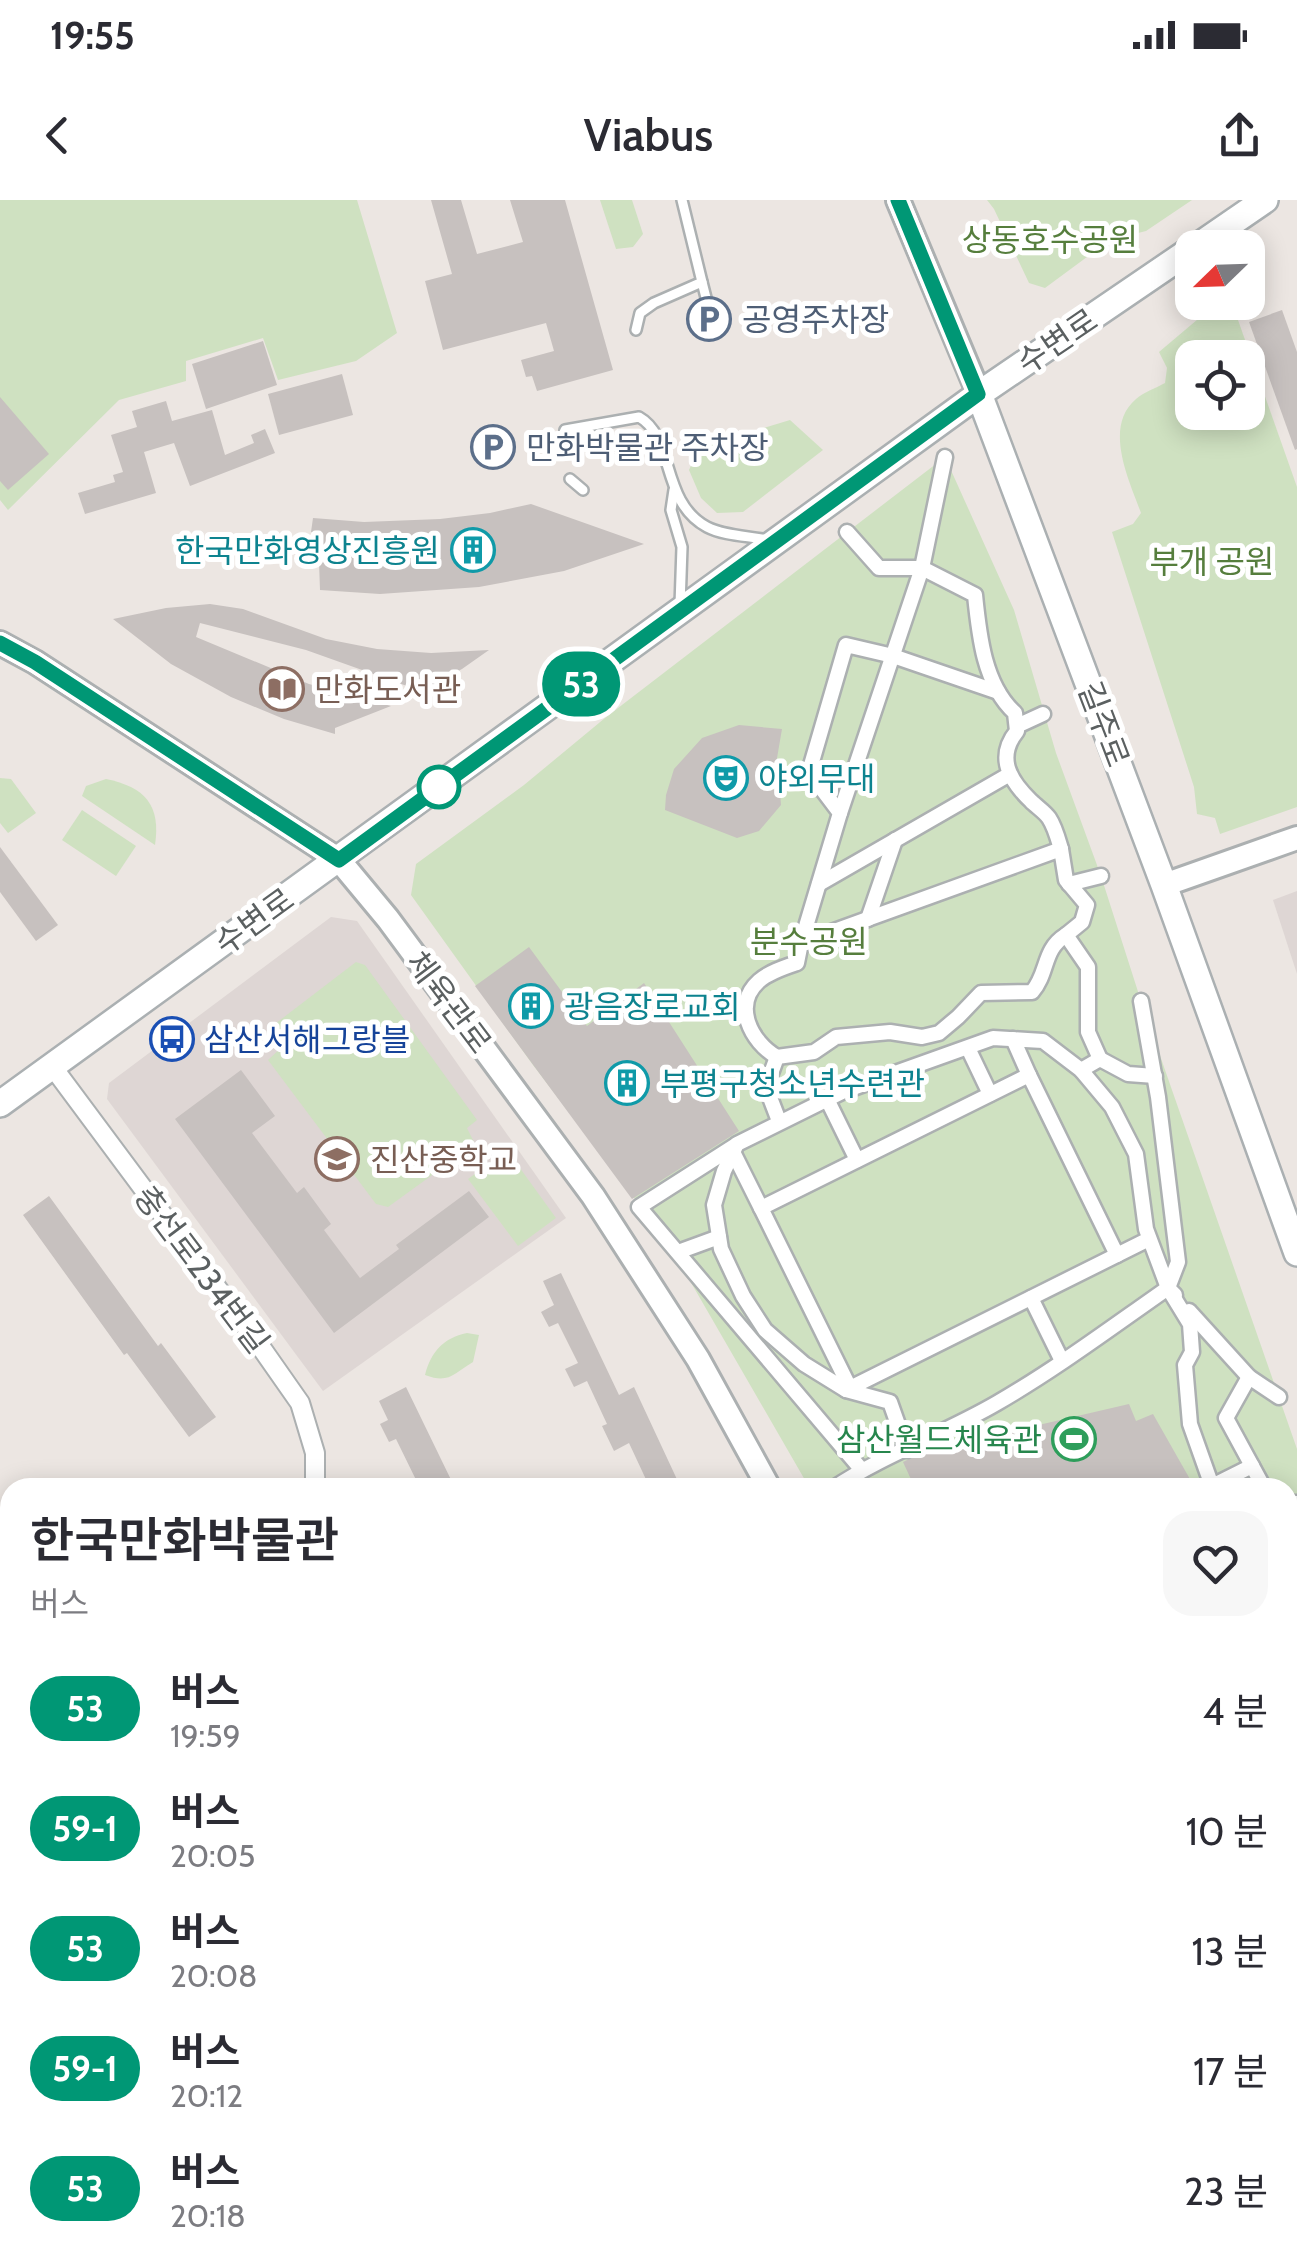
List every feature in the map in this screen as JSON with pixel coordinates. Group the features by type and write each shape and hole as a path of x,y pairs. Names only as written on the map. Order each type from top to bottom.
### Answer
{"main road":[{"name":"수변로","path":"1221,230 1265,200"},
{"name":"수변로","path":"0,1104 978,394 1175,261"},
{"name":"길주로","path":"978,394 1164,884 1297,1253"}],"street":[{"name":"길주로","path":"898,200 978,394"},
{"path":"847,532 879,568 922,568 975,595 980,640 1000,700 1015,713 1018,731 1008,742 1006,762 1012,780 1049,817 1061,849 1066,880 1087,905 1082,922 1054,942 1041,980 1032,992 981,993 939,1033 922,1038 890,1032 836,1037 814,1052 777,1057 756,1041 746,1022 747,998 758,981 797,963 840,812 922,568 945,457"},
{"name":"체육관로","path":"0,643 339,860 388,918 593,1196 698,1359 763,1478"},
{"path":"809,772 846,645 893,656 998,692"},
{"path":"1017,726 1043,714"},
{"path":"780,782 809,772"},
{"path":"809,772 840,812"},
{"path":"819,884 1010,774"},
{"path":"1164,884 1297,838"},
{"path":"868,918 896,840"},
{"path":"801,942 1061,849"},
{"path":"1069,884 1102,876"},
{"path":"1066,935 1088,967 1088,1032 1100,1058 1128,1074 1155,1076"},
{"path":"848,1478 996,1403 1168,1288 1178,1262 1155,1076 1141,1001"},
{"path":"861,1469 639,1207 779,1122 827,1099 994,1038 1043,1042 1081,1070 1112,1107 1136,1154 1146,1230 1168,1288 1190,1324 1192,1352 1184,1365 1190,1424 1209,1478"},
{"path":"1012,1040 1117,1254"},
{"path":"968,1048 990,1094"},
{"path":"777,1057 766,1087 779,1122"},
{"path":"1081,1070 1100,1058"},
{"name":"충선로234번길","path":"52,1066 300,1403 315,1454 314,1478"},
{"path":"761,1208 1029,1075"},
{"path":"827,1099 857,1160"},
{"path":"735,1148 848,1389"},
{"path":"735,1148 714,1205 721,1248 743,1296 765,1330 804,1364 848,1389 890,1402 907,1450"},
{"path":"678,1252 719,1237"},
{"path":"848,1389 1149,1238"},
{"path":"1168,1288 1249,1377 1279,1397"},
{"path":"1032,1298 1062,1361"},
{"path":"1249,1377 1226,1418 1259,1478"},
{"path":"1228,1478 1252,1466"}],"lane":[{"path":"682,200 713,324"},
{"path":"636,330 640,312 702,282"},
{"path":"565,430 639,417 646,420 658,436 674,490 690,514 709,528 776,542"},
{"path":"570,478 583,490"},
{"path":"674,490 672,510 682,548 680,612"}],"shaded area":[{"path":"1297,891 1297,974 1273,900"},
{"name":"진산중학교","path":"331,917 357,921 566,1218 323,1391 107,1099 109,1083"}],"green space":[{"path":"0,200 357,200 397,333 356,361 278,380 263,338 186,361 186,381 119,400 8,510 0,500"},
{"path":"600,200 632,200 643,234 633,247 616,249"},
{"name":"상동호수공원","path":"987,200 1192,200 1146,231 1110,240 1045,288 1029,283"},
{"name":"부개 공원","path":"1197,320 1238,320 1245,340 1175,340 1175,430 1265,430 1265,396 1297,487 1297,807 1220,834 1215,818 1197,814 1194,787 1112,532 1133,524 1141,513 1125,470 1121,424 1136,399 1165,383 1167,368 1159,352"},
{"path":"790,420 823,450 743,512 717,513 701,498 689,470 699,448"},
{"name":"분수공원","path":"945,457 1014,610 1056,753 1297,1449 1297,1478 804,1478 667,1241 533,1065 411,895 416,864 524,785 605,718"},
{"path":"0,778 11,779 36,813 8,833 0,823"},
{"path":"106,779 131,787 147,800 155,819 155,845 82,796 86,786"},
{"path":"82,810 136,846 116,876 62,840"},
{"path":"356,962 365,965 477,1120 467,1128 475,1144 388,1207 376,1204 268,1060 282,1047 271,1027"},
{"path":"507,1150 556,1218 518,1246 468,1179"},
{"path":"467,1333 479,1335 473,1362 445,1378 425,1375 439,1347"}],"building":[{"path":"431,200 461,200 477,254 523,242 510,200 565,200 613,370 537,391 532,376 526,377 521,360 554,351 546,323 443,350 425,281 452,274"},
{"path":"1282,310 1297,352 1295,450 1265,367 1265,340 1255,340 1249,322 1265,320 1265,316"},
{"path":"263,341 277,385 206,409 192,364"},
{"path":"342,374 353,415 279,435 268,394"},
{"path":"0,397 49,454 8,490 0,481"},
{"path":"166,401 172,421 212,410 225,455 254,443 251,435 265,429 275,453 190,486 174,443 144,452 156,493 85,514 78,493 115,482 113,475 123,472 111,435 137,427 132,411"},
{"name":"한국만화영상진흥원","path":"531,504 644,544 564,571 479,587 380,594 320,590 318,533 311,532 313,518 364,522 440,519"},
{"path":"210,604 243,609 326,639 377,649 431,653 489,650 421,691 306,650 200,623 196,637 309,684 391,706 335,728 335,734 231,697 171,664 113,619"},
{"name":"야외무대","path":"739,725 782,729 776,764 779,771 770,781 772,789 780,792 781,805 759,831 737,838 665,810 674,769 702,738"},
{"path":"0,847 58,925 36,941 0,892"},
{"name":"부평구청소년수련관","path":"529,947 587,1026 644,983 739,1131 632,1199 475,986"},
{"path":"241,1070 275,1116 252,1133 297,1193 304,1187 331,1224 324,1230 360,1278 399,1249 396,1245 469,1191 489,1217 334,1333 175,1119"},
{"path":"49,1196 158,1346 161,1343 216,1417 189,1437 23,1215"},
{"path":"561,1273 619,1395 634,1387 676,1478 645,1478 629,1443 614,1451 602,1426 607,1424 587,1381 574,1387 565,1369 578,1363 558,1323 549,1327 541,1312 554,1305 543,1281"},
{"path":"406,1387 450,1478 415,1478 396,1439 389,1442 380,1424 388,1420 379,1401"},
{"name":"삼산월드체육관","path":"1129,1404 1136,1421 1153,1414 1189,1478 910,1478 903,1462 923,1452"}],"bus line":[{"name":"53","path":"0,643 339,860 978,394 898,200"}],"place":[{"name":"공영주차장","path":"709,319"},
{"name":"만화박물관 주차장","path":"493,447"},
{"name":"한국만화영상진흥원","path":"473,550"},
{"name":"만화도서관","path":"282,689"},
{"name":"야외무대","path":"726,778"},
{"name":"광음장로교회","path":"531,1006"},
{"name":"삼산서해그랑블","path":"172,1039"},
{"name":"부평구청소년수련관","path":"627,1083"},
{"name":"진산중학교","path":"337,1159"},
{"name":"삼산월드체육관","path":"1074,1439"}]}
